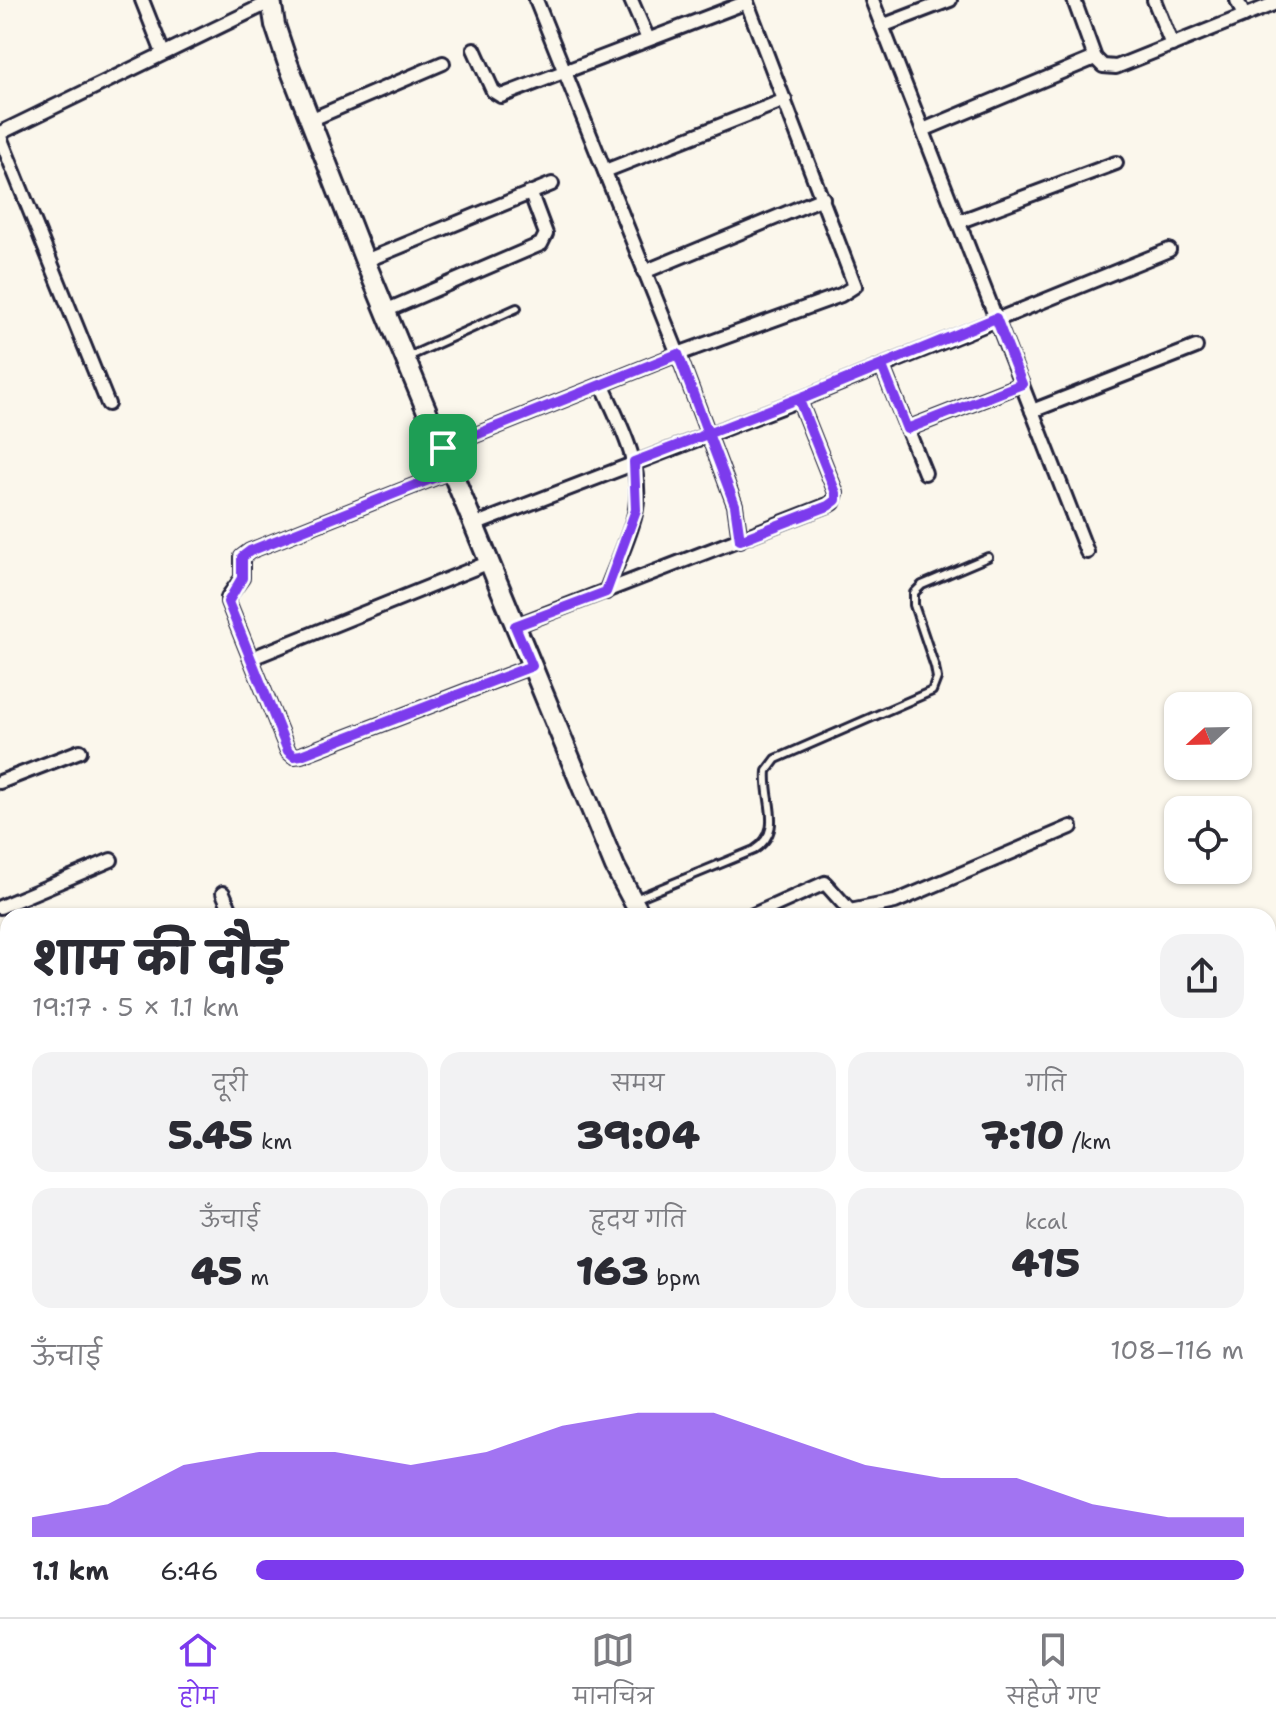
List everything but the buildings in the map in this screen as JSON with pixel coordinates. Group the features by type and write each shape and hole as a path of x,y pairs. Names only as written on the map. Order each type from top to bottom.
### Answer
{"street":[{"path":"142,0 163,53"},
{"path":"536,0 678,354 735,505 740,540"},
{"path":"631,0 648,39"},
{"path":"872,0 1087,552"},
{"path":"882,26 950,0"},
{"path":"1074,0 1095,58 1103,66 1116,67 1276,3"},
{"path":"1154,0 1172,45"},
{"path":"1237,0 1244,16"},
{"path":"108,404 0,135 270,1 283,49 385,311 615,867 637,908"},
{"path":"443,448 855,286 747,1 501,96 493,91 474,49"},
{"path":"923,130 1095,58"},
{"path":"310,120 443,63"},
{"path":"605,171 785,100"},
{"path":"958,222 1116,163"},
{"path":"365,261 552,184"},
{"path":"385,311 541,244 546,234 531,194"},
{"path":"644,272 823,198"},
{"path":"474,525 799,400 1169,250"},
{"path":"1032,411 1196,347"},
{"path":"882,366 925,473"},
{"path":"602,384 634,462 636,510 606,592"},
{"path":"907,429 1022,384"},
{"path":"515,626 828,506 836,500 836,493 799,400"},
{"path":"451,471 245,554 241,563 242,578 228,602 288,751 297,757 532,666"},
{"path":"252,658 490,562"},
{"path":"0,782 80,751"},
{"path":"865,908 895,902 1071,827"},
{"path":"0,907 111,860"},
{"path":"769,908 825,883 847,908"},
{"path":"223,893 230,908"}],"lane":[{"path":"405,358 517,308"},
{"path":"637,908 754,850 767,840 771,828 767,771 776,759 932,691 937,678 914,605 914,593 922,585 988,557"}],"route":[{"path":"443,448 451,471 250,551 242,557 242,578 228,597 228,602 288,751 294,756 532,666 515,626 606,592 636,510 634,462 707,434 799,400 996,318 1022,384 907,429 882,366 799,400 836,493 836,500 828,506 740,540 735,505 707,434 678,354 443,448"}]}
